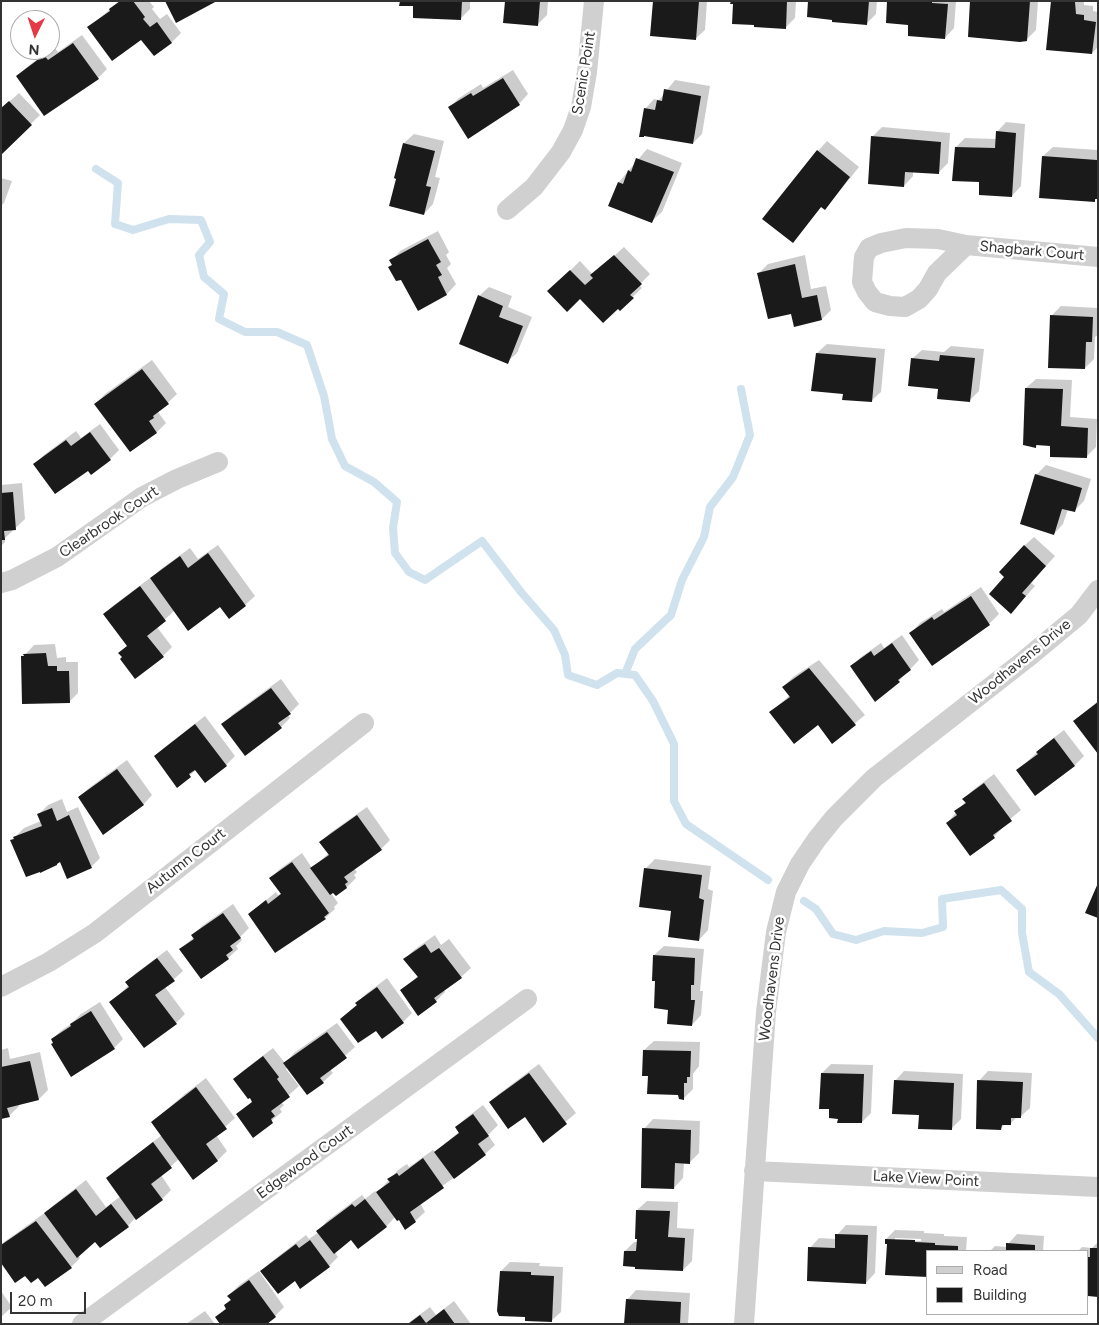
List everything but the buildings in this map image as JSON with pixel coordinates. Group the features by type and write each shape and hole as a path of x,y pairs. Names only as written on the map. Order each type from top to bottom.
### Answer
{"street":[{"name":"Scenic Point","path":"507,210 534,187 561,152 573,130 581,106 587,72 594,1"},
{"name":"Shagbark Court","path":"966,245 937,273 928,289 919,299 905,307 875,302 862,282 864,257 870,248 881,242 906,238 938,238 966,245 1098,257"},
{"name":"Clearbrook Court","path":"1,583 12,580 57,557 142,497 177,479 218,462"},
{"name":"Woodhavens Drive","path":"744,1324 766,1012 776,932 786,892 800,864 834,818 874,778 1079,615 1098,590"},
{"name":"Autumn Court","path":"1,987 49,962 95,933 364,724"},
{"name":"Edgewood Court","path":"82,1324 527,999"},
{"name":"Lake View Point","path":"754,1171 1098,1186"}],"waterway":[{"path":"96,169 118,183 115,224 133,230 169,219 201,220 210,242 199,255 204,277 224,294 219,319 245,332 277,332 307,345 324,396 332,439 345,466 374,482 397,502 393,528 395,553 409,572 425,580 482,541 521,592 554,630 565,655 568,675 597,685 617,673 635,675 653,701 674,744 674,801 686,824 768,880"},
{"path":"625,674 635,649 671,615 682,580 704,537 710,507 733,477 750,435 741,389"},
{"path":"804,901 816,909 833,934 856,940 884,931 922,933 943,927 942,899 1001,890 1022,909 1022,933 1029,972 1059,994 1098,1038"}]}
